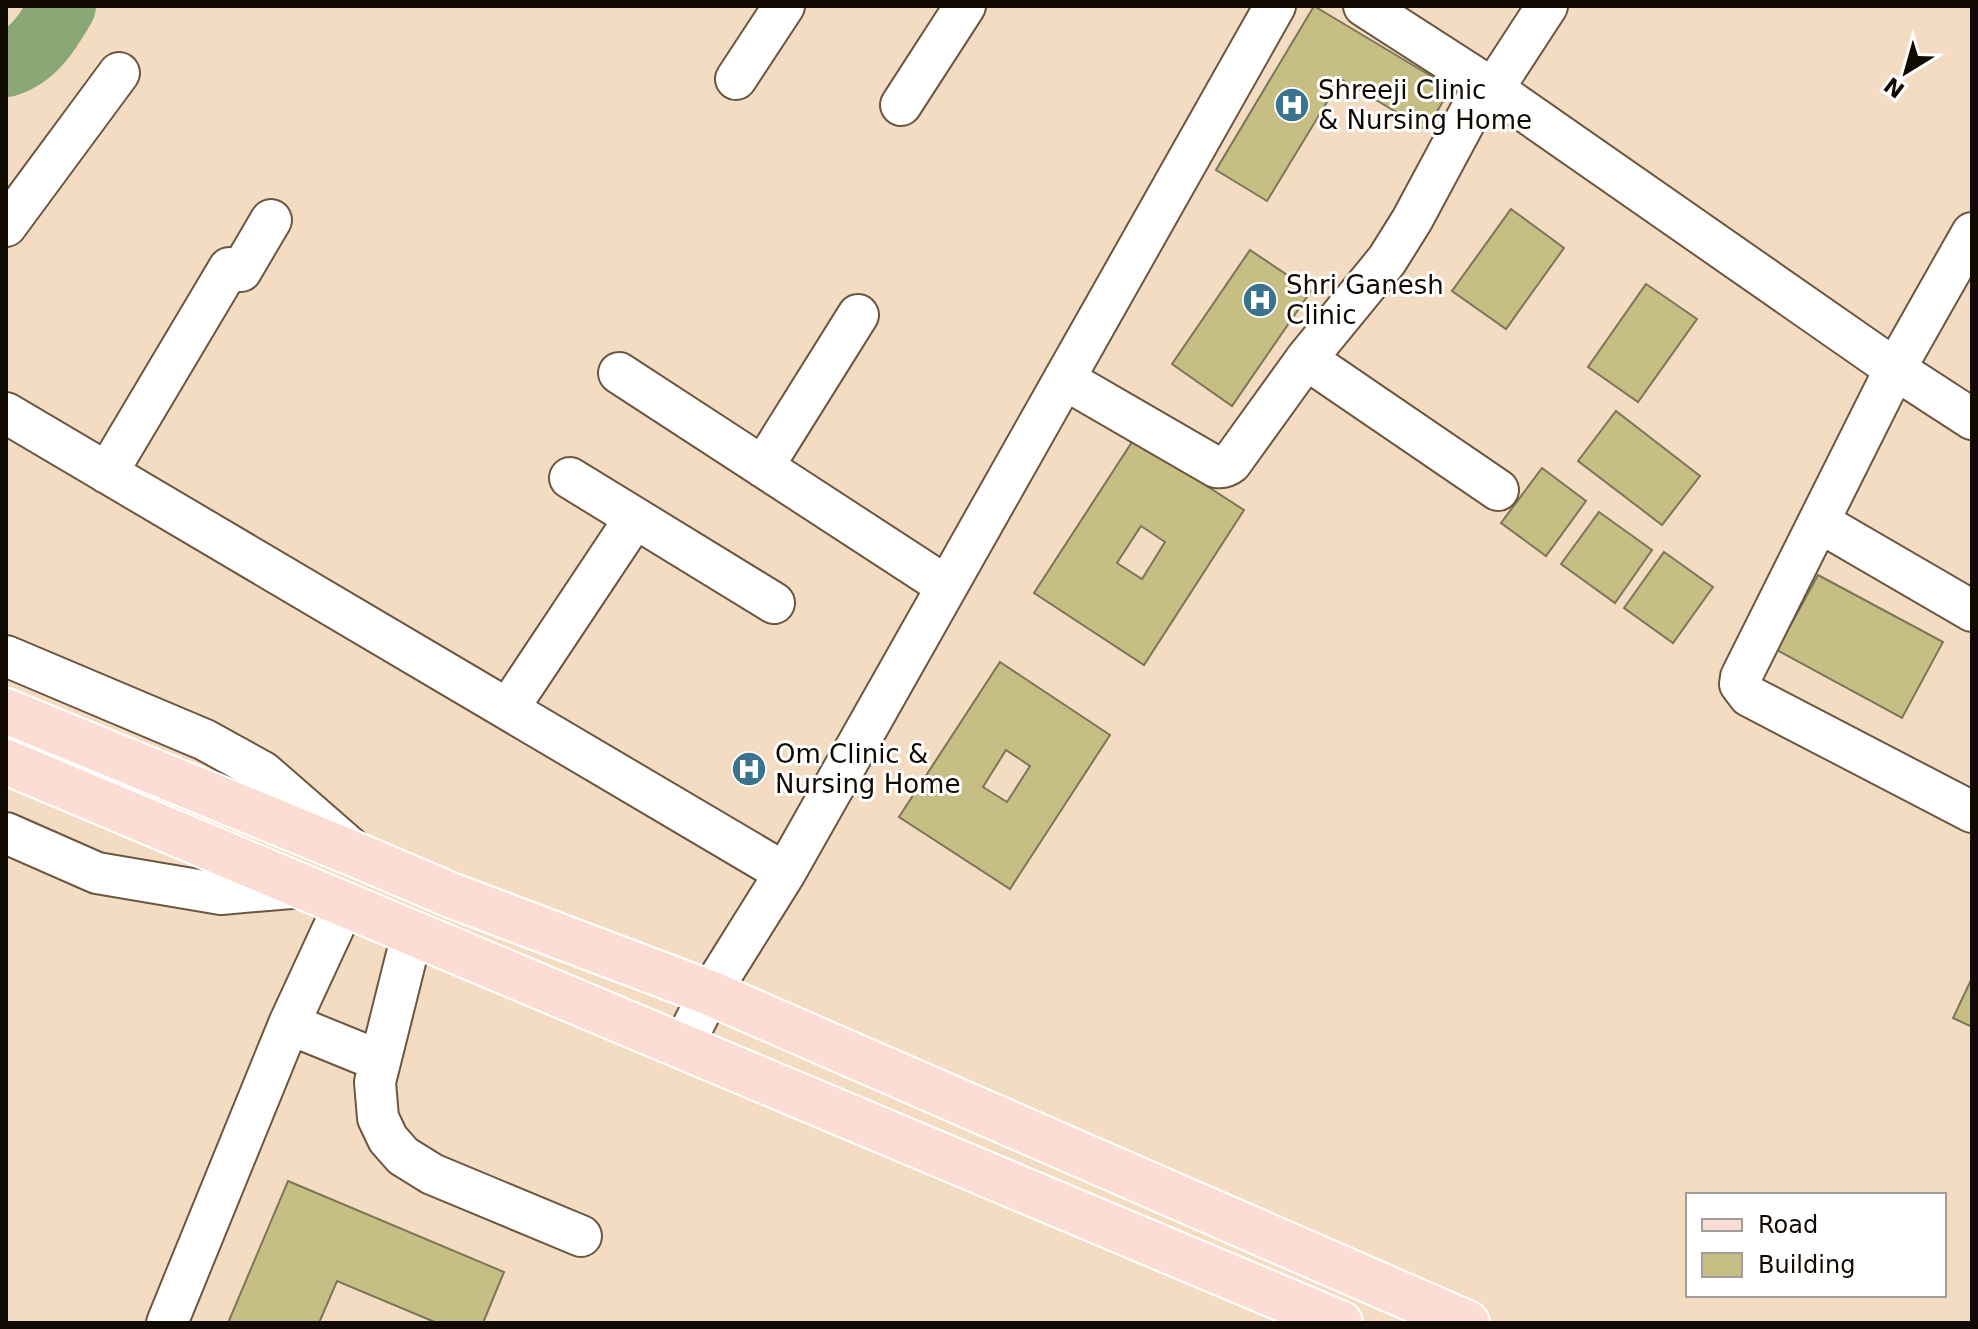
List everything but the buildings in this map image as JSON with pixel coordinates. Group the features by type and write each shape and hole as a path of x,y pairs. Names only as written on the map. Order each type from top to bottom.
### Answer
{"main road":[{"path":"6,711 453,896 710,993 1467,1323"},
{"path":"22,769 1340,1323"}],"street":[{"path":"736,79 784,6"},
{"path":"901,105 965,6"},
{"path":"682,1047 710,993 785,873 1275,6"},
{"path":"1364,6 1489,86 1895,369 1972,419"},
{"path":"1064,379 1216,467 1231,463 1306,359 1387,260 1489,86 1547,6"},
{"path":"6,226 119,73"},
{"path":"107,473 229,268 241,271 271,220"},
{"path":"1972,233 1895,369 1740,684 1749,696 1972,812"},
{"path":"763,467 858,315"},
{"path":"1306,359 1498,490"},
{"path":"619,373 946,586"},
{"path":"6,413 785,873"},
{"path":"570,478 774,603"},
{"path":"508,709 635,518"},
{"path":"1819,522 1972,611"},
{"path":"6,656 205,740 263,772 359,856"},
{"path":"6,833 97,873 221,894 303,887"},
{"path":"167,1323 289,1024 344,905"},
{"path":"412,934 375,1082 378,1118 388,1139 403,1156 432,1174 581,1236"},
{"path":"289,1024 380,1061"}],"waterway":[{"path":"6,64 33,48 63,6"}],"place":[{"name":"Shreeji Clinic & Nursing Home","path":"1292,105"},
{"name":"Shri Ganesh Clinic","path":"1260,300"},
{"name":"Om Clinic & Nursing Home","path":"749,769"}]}
